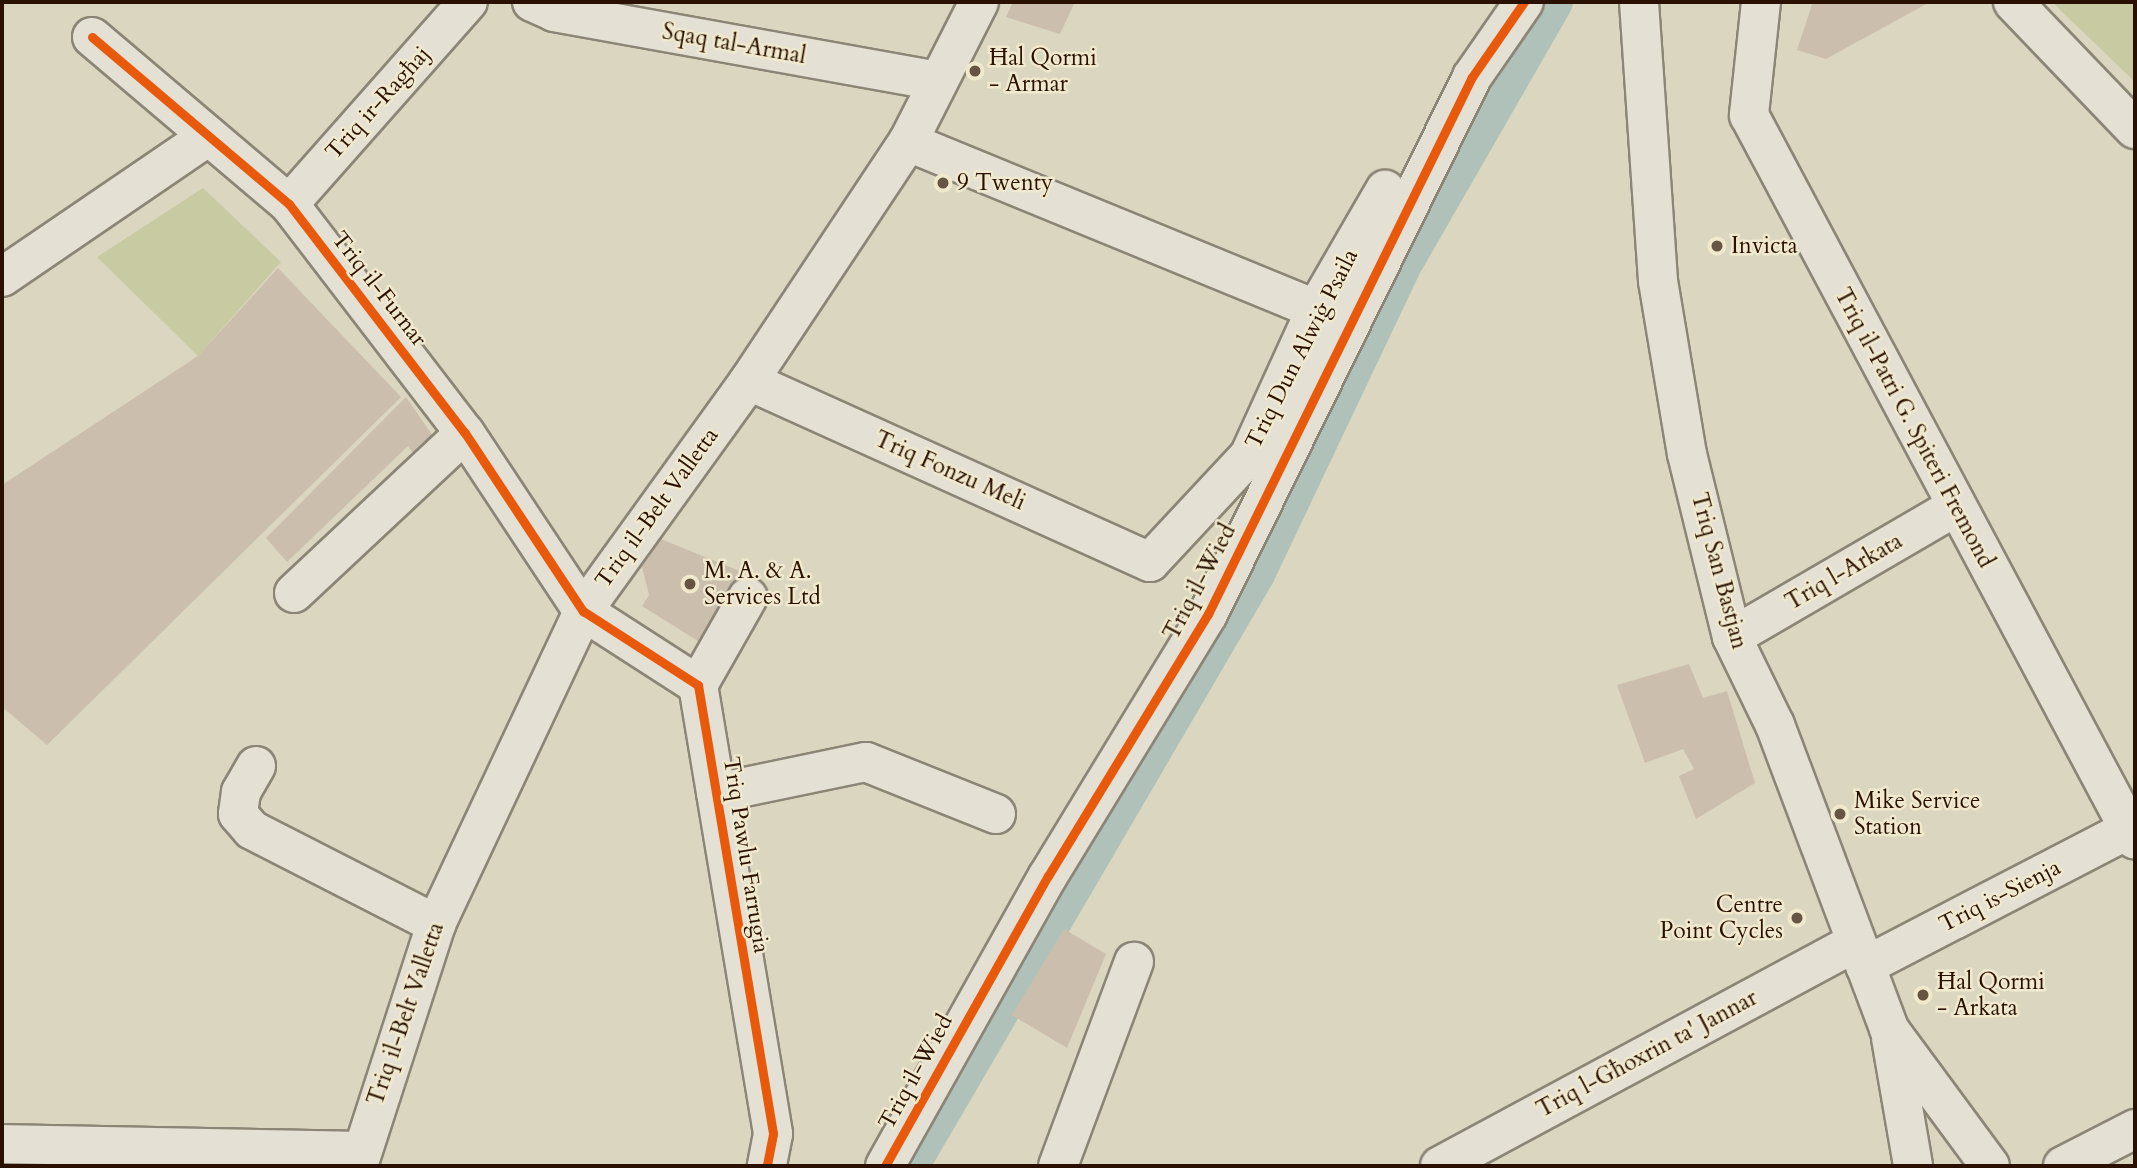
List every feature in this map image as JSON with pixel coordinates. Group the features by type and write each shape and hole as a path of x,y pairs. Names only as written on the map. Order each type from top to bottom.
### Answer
{"street":[{"name":"Triq ir-Ragħaj","path":"289,204 468,2"},
{"name":"Sqaq tal-Armal","path":"532,2 554,12 938,81"},
{"name":"Triq il-Belt Valletta","path":"358,1159 436,924 583,611 750,381 908,142 979,2"},
{"name":"Triq il-Wied","path":"885,1166 1048,876 1208,614 1472,78 1524,2"},
{"name":"Triq San Bastjan","path":"1639,2 1658,281 1687,454 1732,637 1775,725 1889,1029 1990,1166"},
{"name":"Triq il-Patri G. Spiteri Fremond","path":"1761,2 1749,116 1955,507 2133,832"},
{"path":"2013,2 2135,129"},
{"name":"Triq il-Furnar","path":"92,37 289,204 465,433 583,611"},
{"path":"2,277 209,136"},
{"path":"908,142 1316,309"},
{"name":"Triq Dun Alwiġ Psaila","path":"1150,562 1249,456 1316,309 1385,190"},
{"name":"Triq Fonzu Meli","path":"750,381 1150,562"},
{"path":"294,593 465,433"},
{"name":"Triq l-Arkata","path":"1732,637 1955,507"},
{"path":"583,611 698,685 748,597"},
{"name":"Triq Pawlu Farrugia","path":"698,685 773,1134 767,1166"},
{"path":"716,793 866,762 996,814"},
{"path":"256,766 241,792 238,814 252,830 436,924"},
{"name":"Triq is-Sienja","path":"1859,954 2133,832"},
{"name":"Triq l-Għoxrin ta' Jannar","path":"1440,1166 1859,954"},
{"path":"1058,1166 1134,962"},
{"path":"1889,1029 1913,1166"},
{"path":"2063,1166 2135,1129"},
{"path":"2,1144 358,1159"}],"green space":[{"path":"2052,2 2135,2 2135,82"},
{"path":"203,188 281,262 198,356 97,257"}],"building":[{"path":"1013,2 1075,2 1060,34 1006,17"},
{"path":"1813,2 1930,2 1826,59 1797,50"},
{"path":"278,268 401,397 47,745 2,707 2,485 198,356"},
{"path":"406,397 433,436 412,452 408,446 287,562 266,538"},
{"name":"M. A. & A. Services Ltd","path":"661,539 742,572 701,643 642,606 649,595 642,567"},
{"path":"1689,664 1703,698 1727,691 1755,783 1696,819 1679,776 1694,769 1683,749 1645,763 1617,685"},
{"path":"1064,929 1106,954 1067,1048 1012,1015"}],"waterway":[{"path":"910,1166 1256,574 1401,268 1554,2"}],"cycle path":[{"path":"885,1166 1048,876 1208,614 1472,77 1524,2"},
{"path":"92,37 289,204 465,433 583,611 698,685 773,1134 767,1166"}],"place":[{"name":"Ħal Qormi - Armar","path":"975,71"},
{"name":"9 Twenty","path":"943,183"},
{"name":"Invicta","path":"1717,246"},
{"name":"M. A. & A. Services Ltd","path":"690,584"},
{"name":"Mike Service Station","path":"1840,814"},
{"name":"Centre Point Cycles","path":"1797,918"},
{"name":"Ħal Qormi - Arkata","path":"1923,995"}]}
